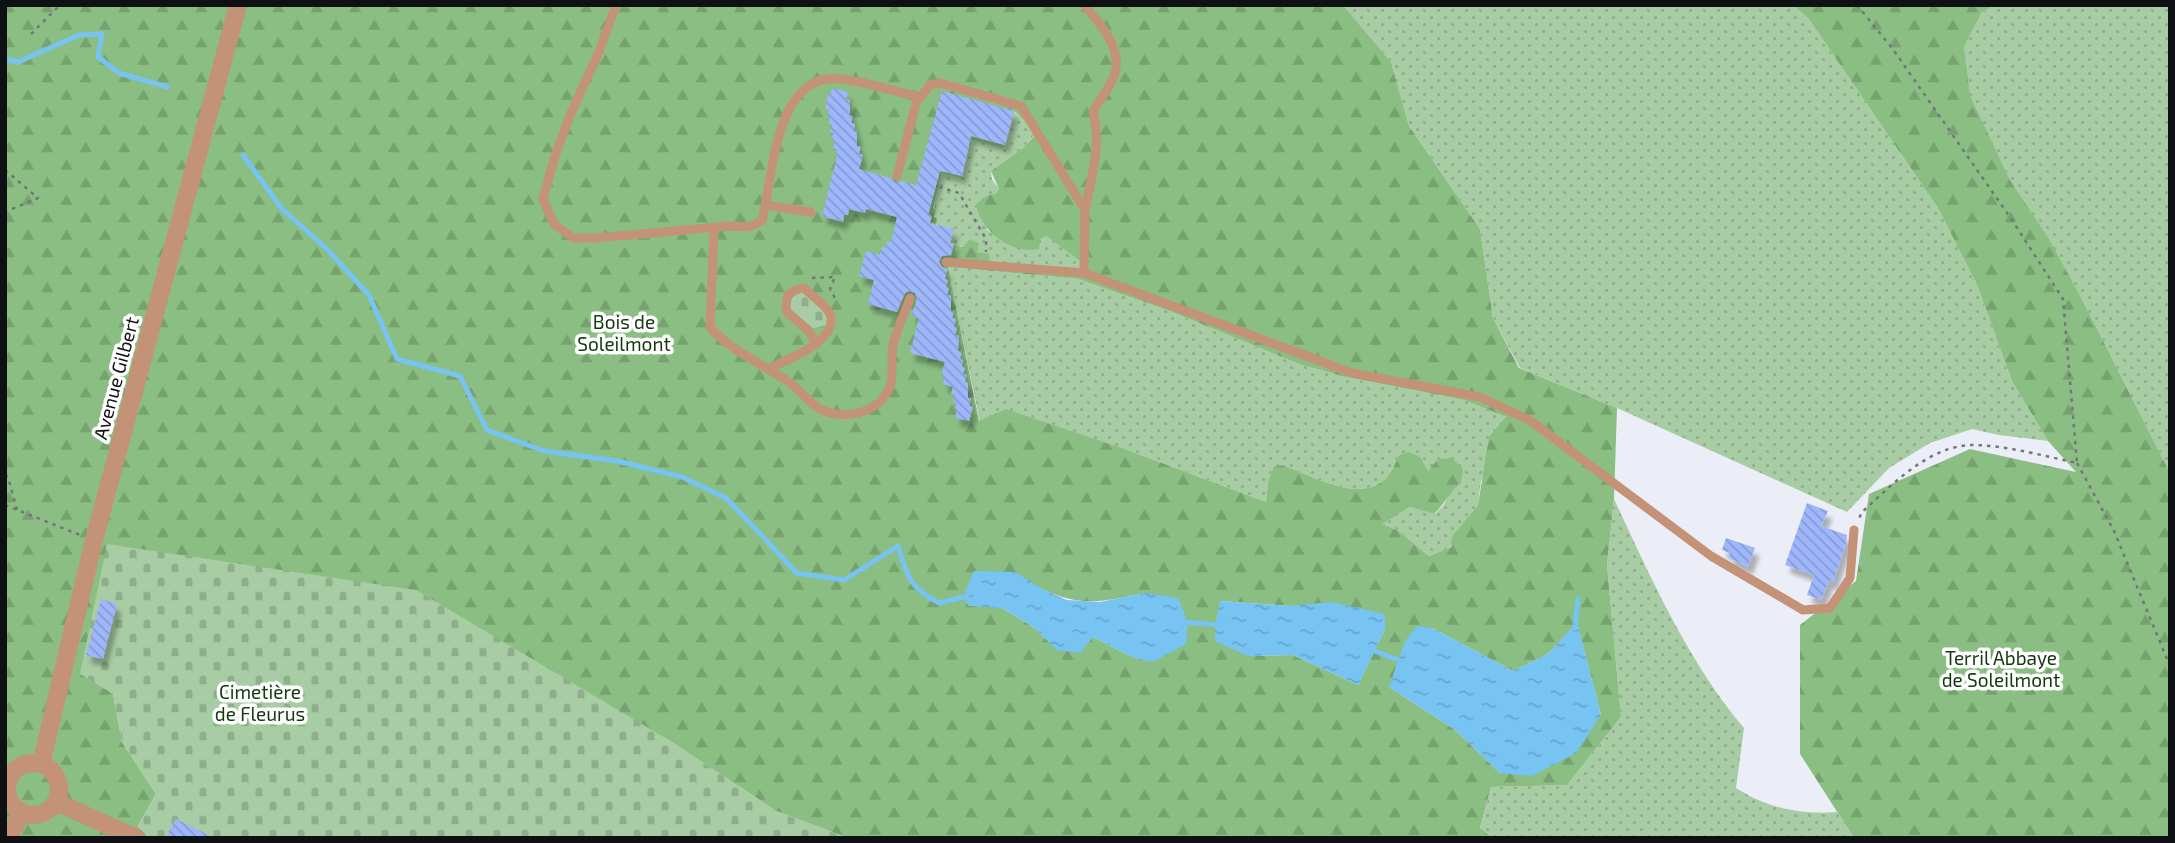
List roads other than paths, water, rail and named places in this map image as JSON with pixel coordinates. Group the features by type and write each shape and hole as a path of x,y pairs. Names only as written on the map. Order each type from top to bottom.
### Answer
{"street":[{"name":"Avenue Gilbert","path":"41,764 94,540 237,5"},
{"path":"26,764 41,764 48,767 58,779 57,802 37,816 21,813 14,808 7,794 9,770 26,764"},
{"path":"57,802 136,838"},
{"path":"9,838 21,813"}],"lane":[{"path":"616,5 599,52 570,113 543,199 554,224 573,238 749,227 761,221 777,142 785,119 802,92 825,80 840,78 921,97 930,85 940,83 1021,106 1085,210"},
{"path":"1084,5 1115,49 1115,74 1093,112 1097,128 1096,152 1085,210 1084,273"},
{"path":"897,176 918,96"},
{"path":"766,205 811,212"},
{"path":"715,228 709,327 721,341 791,384 817,407 838,415 871,409 886,394 891,385 895,338 910,298"},
{"path":"946,262 1084,273 1352,373 1480,397 1531,421 1712,556 1803,610 1830,608 1850,578 1854,530"},
{"path":"768,369 817,344 826,335 831,319 828,313 804,288 795,289 788,294 786,312 808,330 817,344"}],"water":[{"path":"974,571 1015,572 1067,600 1100,602 1146,593 1178,598 1188,622 1186,644 1153,662 1134,658 1093,637 1080,653 1057,650 1032,626 1002,608 969,606 963,597"},
{"path":"1220,601 1290,606 1332,602 1385,614 1385,629 1358,685 1293,655 1248,656 1215,641"},
{"path":"1577,622 1601,715 1576,753 1532,776 1500,773 1454,729 1389,687 1405,641 1417,626 1432,628 1513,671 1548,654"}],"waterway":[{"path":"5,59 18,62 79,35 102,34 98,57 119,73 167,87"},
{"path":"243,155 282,209 327,249 369,295 397,359 460,376 487,430 544,451 617,461 682,477 726,498 797,573 844,580 898,546 911,580 930,598 939,603 967,596"},
{"path":"1575,628 1578,599"},
{"path":"1183,622 1219,625"},
{"path":"1370,649 1403,662"}],"park label":[{"name":"Bois de Soleilmont","path":"624,333"},
{"name":"Terril Abbaye de Soleilmont","path":"2001,669"},
{"name":"Cimetière de Fleurus","path":"260,703"}]}
